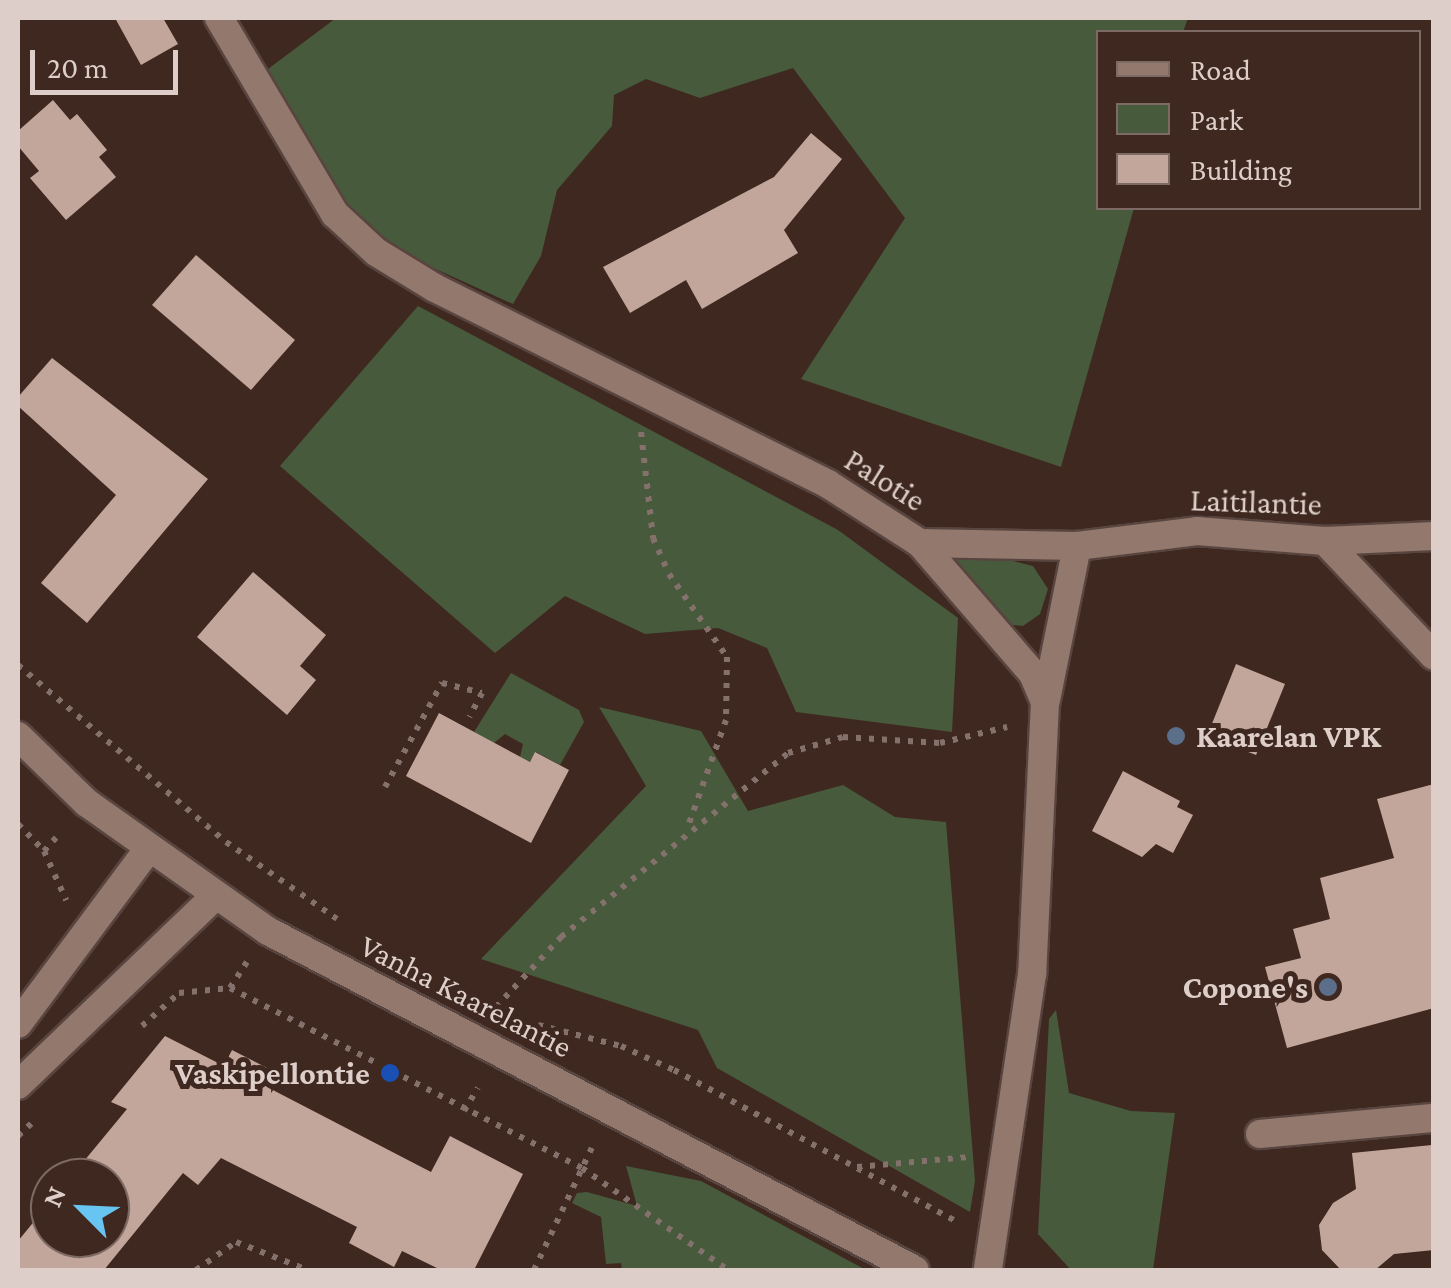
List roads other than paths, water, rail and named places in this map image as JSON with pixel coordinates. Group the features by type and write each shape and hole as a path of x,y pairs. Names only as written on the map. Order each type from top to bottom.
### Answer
{"street":[{"name":"Palotie","path":"219,18 335,214 376,252 631,387 828,484 920,543 1033,674 1046,702"},
{"name":"Laitilantie","path":"920,543 1077,546 1196,530 1326,541 1434,536"},
{"path":"1326,541 1434,656"},
{"path":"992,1258 1032,974 1046,702 1077,546"},
{"name":"Vanha Kaarelantie","path":"18,736 87,803 215,896 340,972 610,1107 915,1270"},
{"path":"18,1024 149,848"},
{"path":"18,1086 215,896"},
{"path":"1260,1134 1434,1118"}],"place":[{"name":"Kaarelan VPK","path":"1176,736"},
{"name":"Copone's","path":"1328,987"},
{"name":"Vaskipellontie","path":"390,1073"}]}
